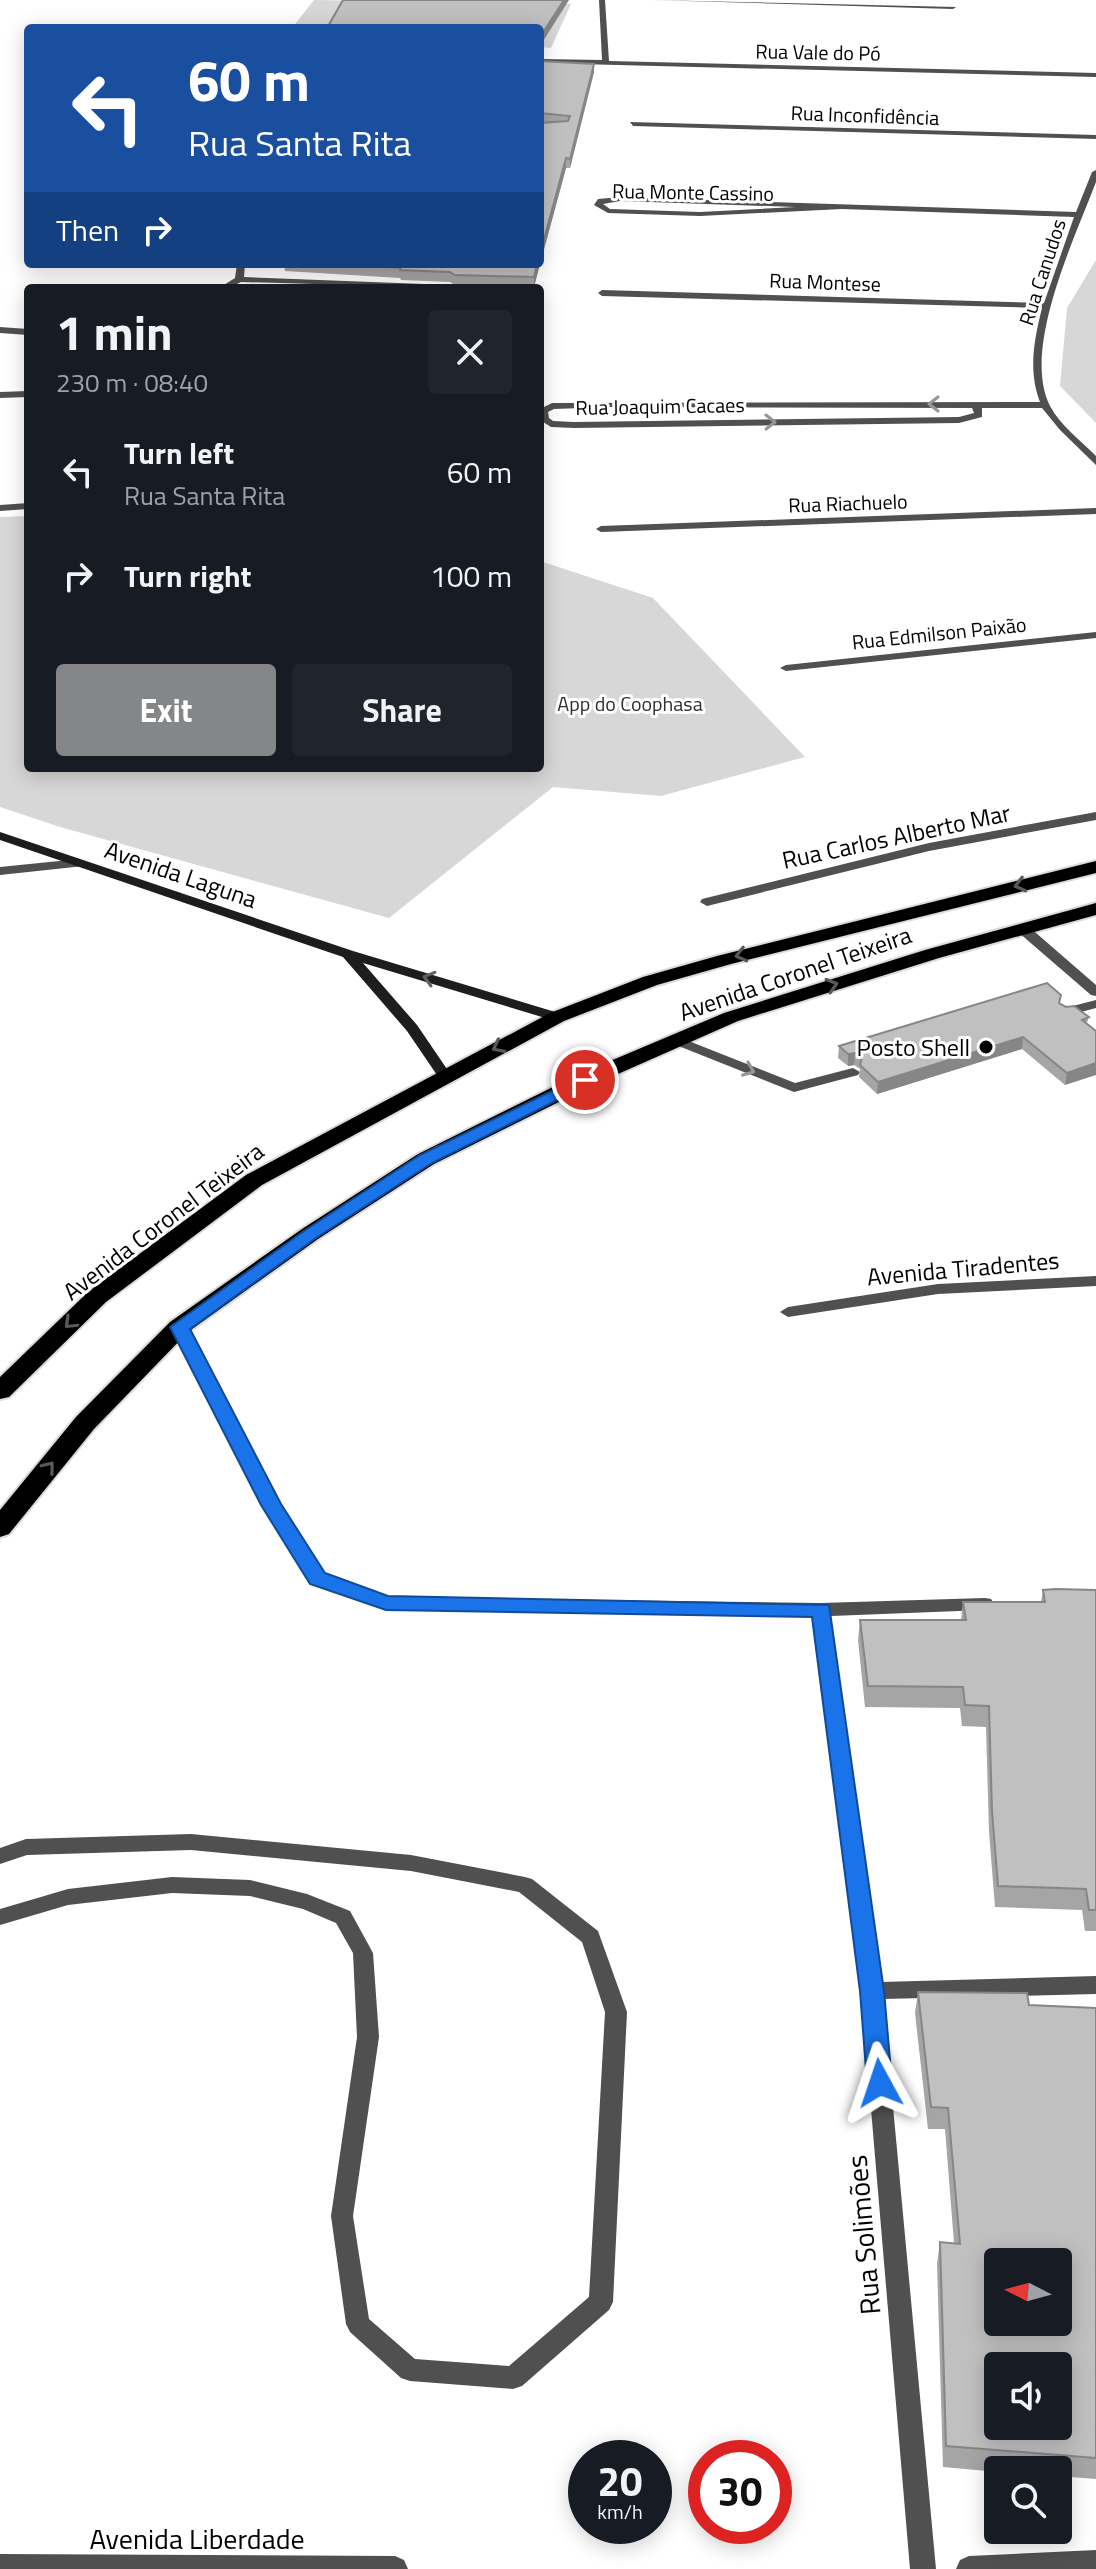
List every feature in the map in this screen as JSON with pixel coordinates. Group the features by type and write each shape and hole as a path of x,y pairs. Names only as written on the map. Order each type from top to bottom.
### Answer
{"highway":[{"name":"Avenida Coronel Teixeira","path":"0,1391 97,1297 254,1180 444,1075 557,1017 650,981 724,960 1096,867"},
{"name":"Avenida Coronel Teixeira","path":"0,1528 85,1423 179,1327 310,1234 426,1159 585,1080 731,1017 1096,909"}],"main road":[{"name":"Avenida Laguna","path":"0,836 348,954 557,1017"},
{"name":"Avenida Laguna","path":"348,954 396,1005 425,1042 444,1075"}],"street":[{"path":"602,0 606,62"},
{"path":"654,0 953,7"},
{"name":"Rua Vale do Pó","path":"544,61 1096,75"},
{"name":"Rua Inconfidência","path":"633,124 1096,137"},
{"name":"Rua Canudos","path":"1044,405 1037,374 1039,338 1047,306 1096,172"},
{"name":"Rua Monte Cassino","path":"839,208 700,214 608,211 598,205 601,201 620,199 1079,215"},
{"path":"239,279 240,268"},
{"path":"230,284 239,279 356,284"},
{"name":"Rua Montese","path":"602,293 1047,306"},
{"path":"0,330 24,332"},
{"path":"0,395 24,394"},
{"name":"Rua Joaquim Cacaes","path":"544,410 552,406 611,404 978,410 1053,415"},
{"path":"1044,405 1096,462"},
{"name":"Rua Joaquim Cacaes","path":"544,419 551,424 574,425 959,420 978,410 1044,405"},
{"path":"0,508 24,506"},
{"name":"Rua Riachuelo","path":"601,529 1096,511"},
{"name":"Rua Edmilson Paixão","path":"786,668 1096,635"},
{"name":"Rua Carlos Alberto Mar","path":"707,902 929,847 1096,816"},
{"path":"0,871 79,863"},
{"path":"1023,929 1096,992"},
{"path":"1066,1012 1096,1004"},
{"path":"676,1040 794,1088 853,1072"},
{"name":"Avenida Tiradentes","path":"788,1312 938,1289 1096,1281"},
{"path":"179,1327 271,1505 318,1578 386,1603 821,1610 1004,1603"},
{"name":"Rua Solimões","path":"821,1610 872,1991 923,2569"},
{"path":"0,1856 26,1847 191,1842 411,1863 525,1885 591,1937 616,2012 601,2302 513,2378 410,2370 358,2324 342,2216 368,2037 363,1953 343,1917 307,1902 250,1888 172,1885 68,1897 0,1917"},
{"path":"872,1991 1096,1985"},
{"path":"969,2569 1096,2563"},
{"name":"Avenida Liberdade","path":"0,2567 395,2569"}],"green space":[{"path":"314,0 571,4 551,48 544,47 544,24 295,24"},
{"path":"1096,260 1096,423 1060,386 1067,308"},
{"name":"App do Coophasa","path":"24,516 24,772 544,772 544,562 653,598 805,757 661,796 553,787 389,918 60,827 0,807 0,517"}],"building":[{"path":"343,0 564,0 544,31 544,24 329,24"},
{"path":"544,61 594,64 570,159 566,158 544,239 544,123 568,121 570,116 544,113"},
{"path":"401,268 536,268 534,277"},
{"name":"Posto Shell","path":"1047,983 1061,995 1059,1003 1066,1007 1074,1006 1089,1017 1082,1020 1096,1031 1096,1063 1067,1073 1023,1037 878,1082 860,1065 862,1057 855,1053 848,1054 839,1046"},
{"path":"1043,1590 1096,1590 1096,1910 1089,1910 1086,1889 998,1886 989,1706 965,1705 963,1687 868,1686 860,1620 966,1620 963,1602 1045,1602"},
{"path":"918,1992 1027,1993 1029,2005 1096,2008 1096,2458 946,2446 940,2242 960,2244 948,2108 931,2107"}],"place":[{"name":"Posto Shell","path":"986,1047"}],"route":[{"path":"585,1080 426,1159 310,1234 179,1327 271,1505 318,1578 386,1603 821,1610 872,1991 880,2083"}]}
